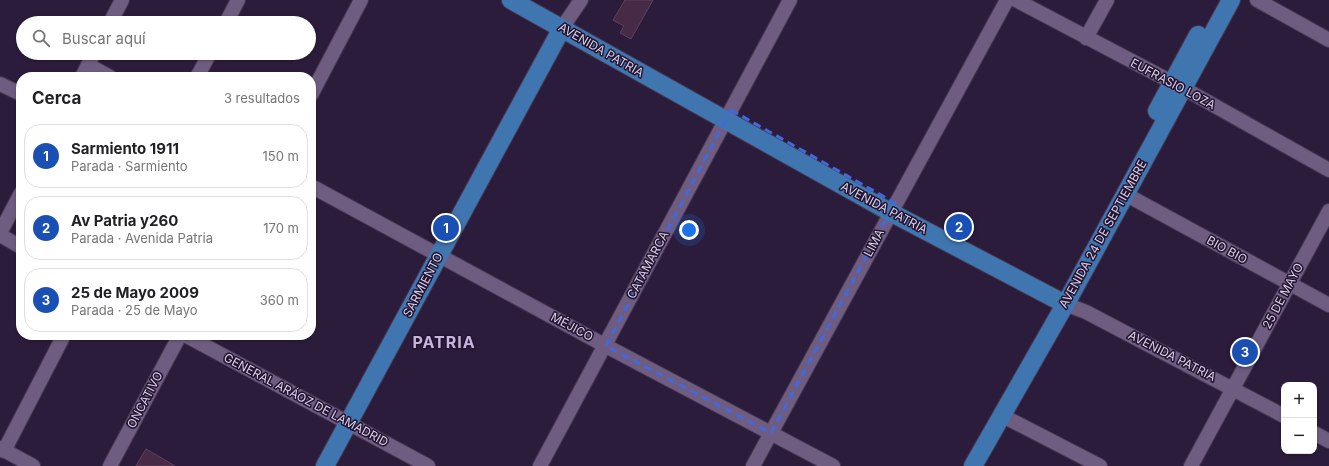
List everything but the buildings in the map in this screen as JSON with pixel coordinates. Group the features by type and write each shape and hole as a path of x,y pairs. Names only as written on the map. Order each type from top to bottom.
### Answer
{"main road":[{"name":"AVENIDA PATRIA","path":"511,0 565,24 893,207 1064,294"},
{"name":"AVENIDA PATRIA","path":"530,0 565,24"},
{"name":"AVENIDA 24 DE SEPTIEMBRE","path":"1064,294 1125,194 1217,0"},
{"name":"AVENIDA 24 DE SEPTIEMBRE","path":"973,466 1177,85 1231,0"},
{"name":"SARMIENTO","path":"325,466 565,24"}],"street":[{"path":"114,16 122,0"},
{"path":"230,16 238,0"},
{"path":"316,86 361,0"},
{"name":"SARMIENTO","path":"565,24 581,0"},
{"name":"CATAMARCA","path":"540,466 606,346 790,0"},
{"name":"LIMA","path":"753,466 1007,0"},
{"name":"EUFRASIO LOZA","path":"1016,0 1177,85 1329,170"},
{"path":"1086,38 1107,0"},
{"path":"1257,0 1329,40"},
{"path":"200,72 206,60"},
{"path":"88,65 101,72"},
{"path":"0,84 16,92"},
{"name":"MÉJICO","path":"316,189 606,346 833,466"},
{"name":"BIO BIO","path":"1125,194 1329,305"},
{"path":"16,203 0,234 16,244"},
{"name":"25 DE MAYO","path":"1192,466 1329,211"},
{"name":"AVENIDA PATRIA","path":"1064,294 1086,312 1281,414"},
{"path":"33,466 2,449 61,340"},
{"name":"ONCATIVO","path":"110,466 177,340"},
{"name":"GENERAL ARÁOZ DE LAMADRID","path":"194,340 428,466"},
{"path":"1001,415 1100,466"},
{"path":"1317,435 1329,441"}],"highlighted area":[{"path":"731,110 895,203 771,433 606,346"}],"place":[{"name":"Av Patria y260","path":"959,227"},
{"name":"Sarmiento 1911","path":"446,228"},
{"name":"25 de Mayo 2009","path":"1245,352"}],"district":[{"name":"PATRIA","path":"444,342"}]}
